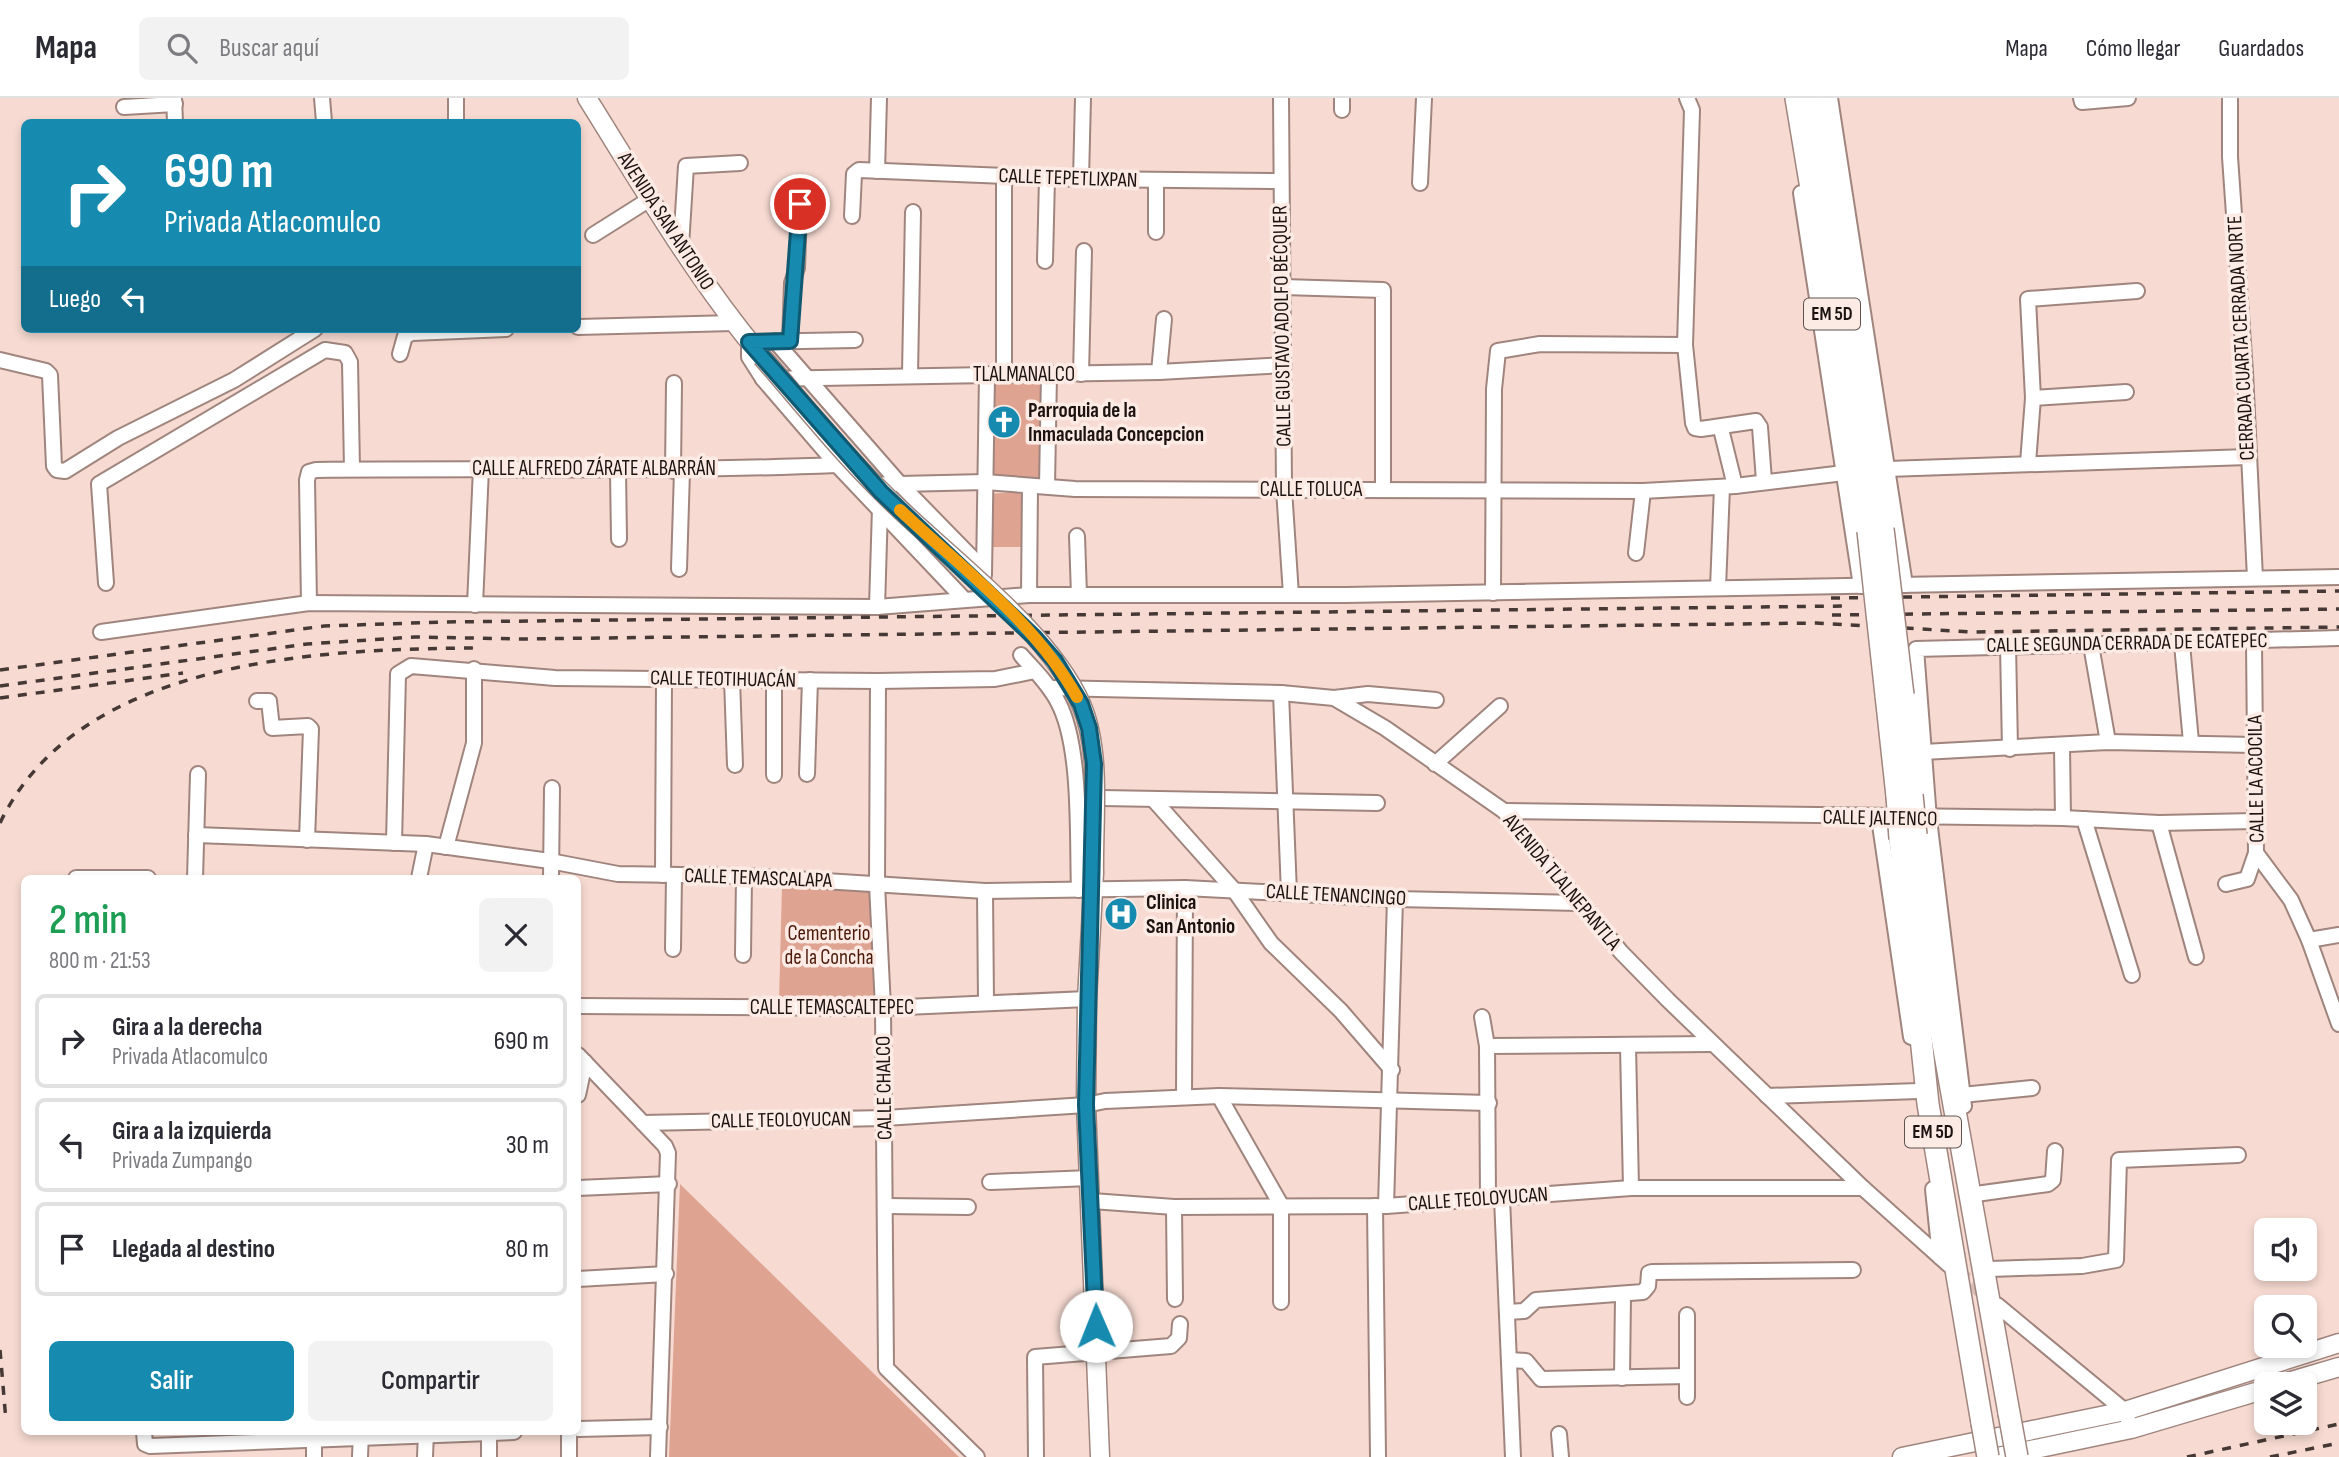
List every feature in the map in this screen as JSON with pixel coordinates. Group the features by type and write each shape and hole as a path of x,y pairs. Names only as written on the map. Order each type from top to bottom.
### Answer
{"highway":[{"name":"EM 5D","path":"1796,98 1875,530"},
{"name":"EM 5D","path":"1813,98 1875,530 1904,796 1915,831 1934,993 2017,1457"},
{"name":"EM 5D","path":"1915,831 1928,1104 1988,1457"}],"main road":[{"name":"AVENIDA SAN ANTONIO","path":"587,98 681,246 749,342 881,492 1034,637 1068,679 1089,728 1094,764 1088,884 1086,1105 1092,1201 1100,1457"},
{"path":"1902,1457 2125,1411 2339,1343"},
{"path":"2317,1373 2339,1367"},
{"path":"1997,1457 2131,1429 2254,1393"}],"street":[{"path":"322,98 324,119"},
{"path":"456,98 456,119"},
{"path":"877,171 879,98"},
{"path":"1081,179 1083,98"},
{"name":"CALLE GUSTAVO ADOLFO BÉCQUER","path":"1281,98 1284,489 1291,595"},
{"path":"1420,183 1424,98"},
{"path":"1688,98 1692,110 1692,193 1685,345 1693,423 1701,429 1721,429 1756,421 1760,427 1764,481"},
{"path":"1787,98 1861,586"},
{"path":"1830,98 1905,585"},
{"path":"2081,98 2081,102 2128,98"},
{"name":"CERRADA CUARTA CERRADA NORTE","path":"2230,98 2230,157 2255,579"},
{"path":"124,107 174,101 176,119"},
{"path":"681,246 686,166 740,163"},
{"name":"CALLE TEPETLIXPAN","path":"852,216 856,171 1156,181 1281,181"},
{"path":"1004,175 1004,374"},
{"path":"1045,261 1047,178"},
{"path":"1156,181 1156,232"},
{"path":"790,341 792,283 797,268 800,183"},
{"path":"593,235 650,199"},
{"path":"910,374 913,212"},
{"path":"1081,374 1084,251"},
{"path":"1283,287 1383,290 1383,490"},
{"path":"2028,463 2033,398 2028,299 2137,291"},
{"path":"1159,372 1164,319"},
{"path":"581,327 734,323"},
{"path":"0,360 46,371 50,375 54,466 57,470 65,471 118,438 234,380 309,333"},
{"path":"400,354 405,336 412,333"},
{"path":"749,342 855,340"},
{"path":"775,341 803,378 900,484 984,570"},
{"name":"AVENIDA SAN ANTONIO","path":"749,342 749,356 763,379 837,465 962,598"},
{"path":"1493,593 1492,490 1498,351 1540,344 1685,345"},
{"path":"106,583 99,484 325,350 345,353 352,374 352,469"},
{"name":"TLALMANALCO","path":"763,379 910,374 1159,372 1284,365"},
{"path":"984,597 987,374"},
{"path":"1047,486 1049,374"},
{"path":"674,383 679,569"},
{"path":"2033,398 2126,392"},
{"path":"1718,588 1728,486 1721,429"},
{"path":"1887,469 2248,457"},
{"name":"CALLE ALFREDO ZÁRATE ALBARRÁN","path":"309,603 309,472 481,467 678,471 837,465"},
{"path":"475,605 481,467"},
{"path":"618,471 619,539"},
{"name":"CALLE TOLUCA","path":"857,485 985,482 1030,486 1643,491 1728,486 1844,473"},
{"path":"1029,594 1030,486"},
{"path":"1636,553 1643,491"},
{"path":"877,607 880,508"},
{"path":"1077,536 1079,595"},
{"path":"101,632 309,603 877,607 1029,594 1346,595 2339,577"},
{"name":"CALLE SEGUNDA CERRADA DE ECATEPEC","path":"1923,752 1916,649 2339,638"},
{"name":"CALLE LA ACOCILA","path":"2254,640 2256,853 2291,900 2334,997 2339,1024"},
{"path":"2182,644 2191,742"},
{"path":"2008,645 2010,749"},
{"path":"2091,645 2108,742"},
{"name":"AVENIDA SAN ANTONIO","path":"1021,655 1051,688 1066,723 1088,884"},
{"name":"CALLE TEOTIHUACÁN","path":"394,843 398,674 411,666 474,669 555,678 878,681 995,679 1035,671"},
{"path":"446,847 474,743 474,669"},
{"path":"664,678 668,875 673,949"},
{"path":"732,679 735,765"},
{"path":"774,680 774,775"},
{"path":"807,774 810,680"},
{"name":"CALLE CHALCO","path":"878,681 877,884 883,1008 886,1368 977,1457"},
{"name":"AVENIDA TLALNEPANTLA","path":"1051,688 1084,686 1281,693 1334,698 1385,728 1504,811 1620,952 1711,1044 1863,1188 1945,1261 1919,1091"},
{"path":"1281,693 1289,893"},
{"path":"1334,698 1368,694 1436,700"},
{"path":"257,701 269,701 272,728 308,726 311,729 307,840"},
{"path":"1435,764 1500,706"},
{"path":"2131,1429 2125,1411 1997,1306 1915,831 1923,752 2108,742 2254,745"},
{"path":"2062,746 2063,818"},
{"path":"195,875 198,774"},
{"path":"551,875 552,788"},
{"path":"1102,797 1377,803"},
{"path":"1153,799 1234,890 1271,943 1341,1011 1392,1070"},
{"name":"CALLE JALTENCO","path":"1504,811 1879,818 1915,831 2063,818 2159,823 2255,821"},
{"path":"1767,1096 1919,1091 1879,818"},
{"path":"2084,819 2132,975"},
{"path":"2159,823 2196,957"},
{"name":"CALLE TEMASCALAPA","path":"196,835 426,844 550,861 618,874 744,876 985,891 1088,884"},
{"path":"419,875 426,844"},
{"path":"2226,884 2247,878 2256,853"},
{"path":"743,955 744,876"},
{"name":"CALLE TENANCINGO","path":"1088,884 1395,899 1579,903"},
{"path":"1184,1097 1185,888"},
{"path":"985,891 986,1003"},
{"path":"1378,1457 1380,1206 1392,1070 1395,899"},
{"path":"2309,940 2339,935"},
{"name":"CALLE TEMASCALTEPEC","path":"581,1006 883,1008 1087,999"},
{"path":"1482,1017 1487,1045 1495,1199 1507,1312 1513,1457"},
{"path":"1487,1045 1711,1044"},
{"path":"1628,1046 1631,1188"},
{"path":"581,1058 667,1149 669,1184 658,1457"},
{"path":"1962,1096 2032,1088"},
{"path":"1219,1096 1280,1205 1281,1302"},
{"name":"CALLE TEOLOYUCAN","path":"643,1123 885,1118 1086,1105 1105,1101 1219,1096 1388,1103 1489,1103"},
{"path":"1976,1194 2048,1184 2056,1173 2055,1151"},
{"path":"1990,1269 2082,1266 2116,1260 2119,1160 2238,1155"},
{"path":"990,1182 1090,1178"},
{"path":"581,1188 669,1184"},
{"name":"CALLE TEOLOYUCAN","path":"1092,1201 1174,1206 1380,1206 1631,1188 1863,1188"},
{"path":"885,1206 968,1207"},
{"path":"1174,1206 1175,1299"},
{"path":"1507,1312 1524,1311 1536,1300 1623,1296 1647,1290 1648,1276 1652,1272 1853,1270"},
{"path":"581,1279 666,1274"},
{"path":"1622,1378 1623,1296"},
{"path":"1687,1315 1687,1396"},
{"path":"1036,1457 1032,1361 1040,1356 1171,1346 1179,1338 1180,1325"},
{"path":"1509,1360 1526,1362 1541,1379 1686,1376"},
{"path":"581,1429 660,1427"},
{"path":"1559,1434 1561,1457"},
{"path":"145,1438 299,1435 314,1438 349,1435"},
{"path":"360,1457 361,1435"},
{"path":"425,1435 425,1457"},
{"path":"489,1435 489,1457"},
{"path":"569,1435 569,1457"},
{"path":"314,1438 314,1457"}],"green space":[{"path":"987,377 1049,379 1045,487 987,479"},
{"path":"1018,492 1026,499 1027,547 986,547 987,494"},
{"name":"Cementerio de la Concha","path":"782,886 877,889 880,1002 779,1002"},
{"path":"680,1184 959,1457 669,1457"}],"tunnel":[{"path":"1956,1270 1991,1300"}],"railway":[{"path":"1831,598 2339,591"},
{"path":"0,670 324,626 443,622 1845,606"},
{"path":"1832,615 2339,609"},
{"path":"0,686 307,644 415,637 522,639 1816,623 1973,632 2339,627"},
{"path":"0,823 37,768 86,726 144,695 209,674 278,660 348,653 478,648"},
{"path":"0,698 183,673"},
{"path":"0,1350 6,1421"},
{"path":"2187,1457 2339,1424"},
{"path":"2270,1457 2339,1443"}],"slow traffic":[{"path":"900,510 990,592 1034,637 1068,679 1077,697"}],"place":[{"name":"Parroquia de la Inmaculada Concepcion","path":"1004,422"},
{"name":"Clinica San Antonio","path":"1121,914"}],"route":[{"path":"800,204 797,268 792,283 790,341 749,342 881,492 990,592 1034,637 1068,679 1081,704 1089,728 1094,764 1094,873 1087,999 1086,1105 1096,1326"}]}
